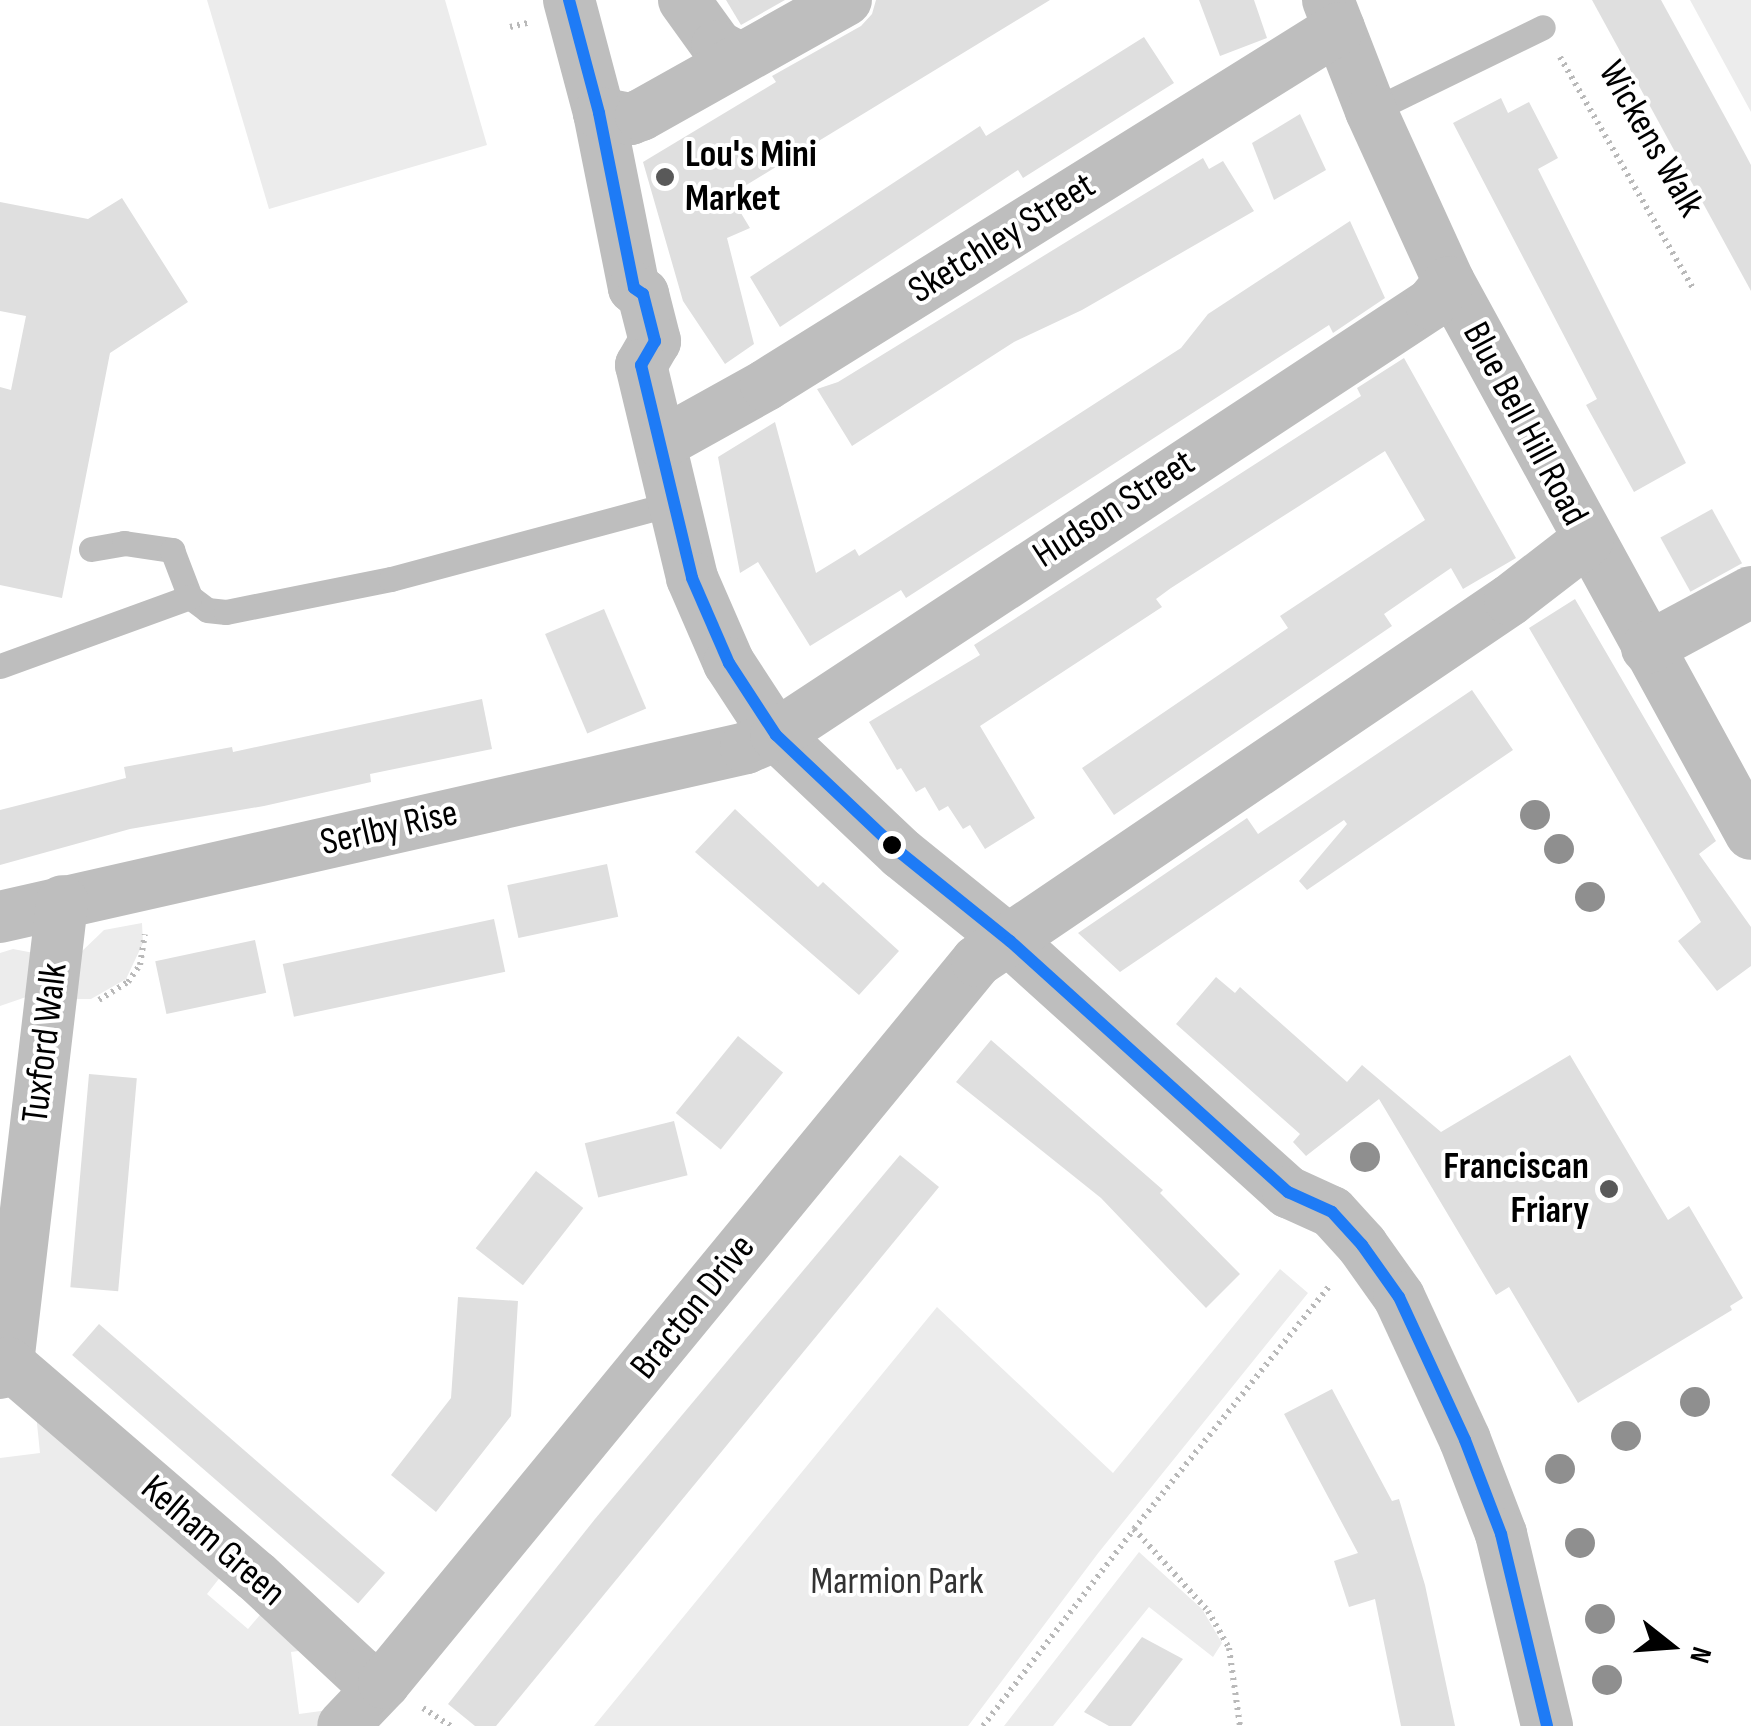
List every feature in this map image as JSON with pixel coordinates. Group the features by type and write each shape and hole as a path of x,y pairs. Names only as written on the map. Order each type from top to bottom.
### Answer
{"street":[{"path":"569,0 599,113 634,288 643,294 655,342 641,364 692,578 711,629 776,735 902,854 1010,941 1288,1192 1332,1212 1362,1245 1399,1296 1465,1440 1502,1534 1547,1726"},
{"path":"684,0 717,46 740,58"},
{"path":"599,113 630,119 641,116 846,0"},
{"name":"Blue Bell Hill Road","path":"1333,14 1371,111 1449,282 1751,834"},
{"name":"Sketchley Street","path":"662,442 766,385 1333,14"},
{"name":"Hudson Street","path":"776,735 1431,304 1449,282"},
{"name":"Bracton Drive","path":"384,1683 977,961 1510,600 1588,540"},
{"path":"1647,648 1751,592"},
{"name":"Serlby Rise","path":"0,917 746,748 776,735"},
{"name":"Tuxford Walk","path":"4,1368 62,901"},
{"name":"Kelham Green","path":"4,1368 256,1576 361,1674 384,1683"},
{"path":"343,1726 384,1683"}],"lane":[{"path":"1371,111 1543,27"},
{"path":"91,549 124,542 172,550 190,597 207,610 226,612 392,578 676,502"},
{"path":"0,666 190,597"}],"path":[{"name":"Wickens Walk","path":"1543,27 1694,290"},
{"path":"50,999 94,1002 128,982 146,946 140,884"},
{"path":"983,1726 1134,1529 1362,1245"},
{"path":"1134,1529 1208,1611 1229,1648 1240,1726"}],"green space":[{"path":"207,0 445,0 487,145 269,209"},
{"path":"1690,0 1751,0 1751,112"},
{"path":"142,923 143,943 126,979 91,999 71,999 78,955 104,930"},
{"path":"13,949 34,953 29,996 0,1006 0,953"},
{"name":"Marmion Park","path":"1280,1269 1308,1293 1099,1552 968,1726 594,1726 937,1307 1113,1473"},
{"path":"36,1414 232,1562 207,1594 248,1629 275,1597 335,1646 291,1652 299,1714 343,1708 328,1726 0,1726 0,1458 40,1453"},
{"path":"1139,1552 1202,1609 1222,1643 1213,1657 1149,1607 1053,1726 1004,1726"}],"building":[{"path":"726,0 785,0 741,25"},
{"path":"876,0 1050,0 730,195 750,228 727,238 754,344 725,364 683,301 643,162 776,82 772,76 861,26 872,14"},
{"path":"1199,0 1254,0 1267,38 1220,56"},
{"path":"1592,0 1661,0 1735,135 1751,165 1751,291"},
{"path":"1144,37 1174,83 1023,178 1018,170 780,327 750,277 980,126 986,136"},
{"path":"1501,98 1508,113 1529,102 1558,158 1538,169 1686,463 1634,492 1586,405 1597,399 1453,123"},
{"path":"1300,114 1326,170 1274,200 1252,143"},
{"path":"1203,158 1209,169 1223,161 1254,211 1082,310 1014,342 852,446 817,389 838,382"},
{"path":"122,198 188,302 110,353 62,598 0,585 0,387 11,390 26,316 0,311 0,202 88,219"},
{"path":"1350,221 1385,298 1333,333 1329,325 906,598 901,590 810,646 758,562 740,573 718,457 775,422 816,573 855,549 859,556 1181,348 1208,314"},
{"path":"1404,358 1516,558 1463,589 1451,568 1384,614 1392,626 1114,815 1082,768 1288,628 1280,616 1425,520 1385,451 1171,588 1156,599 1162,607 980,726 1035,818 985,849 970,825 963,829 948,806 939,811 925,787 916,792 901,768 897,770 869,722 980,655 974,645 1361,396 1357,388"},
{"path":"1712,509 1742,563 1690,592 1660,538"},
{"path":"1575,599 1716,841 1699,854 1751,927 1751,966 1717,991 1678,941 1701,922 1529,628"},
{"path":"604,609 646,708 587,733 545,634"},
{"path":"1472,690 1513,750 1307,890 1299,881 1347,824 1344,820 1120,972 1078,933 1247,818 1258,834"},
{"path":"482,699 492,749 370,774 371,782 264,806 130,829 0,865 0,810 126,778 124,767 232,747 233,752"},
{"path":"735,809 818,887 823,882 899,951 859,995 695,852"},
{"path":"607,864 618,917 518,938 507,885"},
{"path":"494,919 505,972 294,1017 283,964"},
{"path":"255,940 266,993 166,1014 155,961"},
{"path":"1216,977 1235,993 1240,987 1347,1082 1362,1065 1441,1132 1570,1055 1668,1220 1689,1206 1743,1298 1730,1306 1732,1310 1578,1403 1509,1287 1496,1295 1379,1099 1306,1156 1293,1142 1300,1134 1176,1024"},
{"path":"738,1036 783,1073 721,1149 676,1113"},
{"path":"991,1040 1163,1190 1160,1193 1240,1274 1206,1308 1101,1198 956,1082"},
{"path":"89,1074 137,1078 118,1291 70,1287"},
{"path":"674,1121 688,1175 598,1198 585,1143"},
{"path":"900,1155 939,1187 496,1726 475,1726 448,1704 595,1519"},
{"path":"536,1171 583,1208 523,1285 476,1248"},
{"path":"458,1297 518,1301 511,1416 436,1512 391,1475 451,1398"},
{"path":"99,1324 385,1573 358,1604 72,1355"},
{"path":"1332,1389 1392,1501 1399,1499 1425,1585 1455,1726 1401,1726 1375,1599 1349,1607 1334,1561 1358,1553 1284,1414"},
{"path":"1142,1637 1183,1659 1131,1726 1109,1726 1084,1712"}],"transit line":[{"path":"569,0 599,113 634,288 643,294 655,341 641,365 692,578 729,663 776,735 902,854 1010,941 1288,1192 1332,1212 1362,1245 1399,1297 1465,1440 1501,1534 1547,1726"}],"place":[{"name":"Lou's Mini Market","path":"665,177"},
{"name":"Franciscan Friary","path":"1609,1189"}]}
